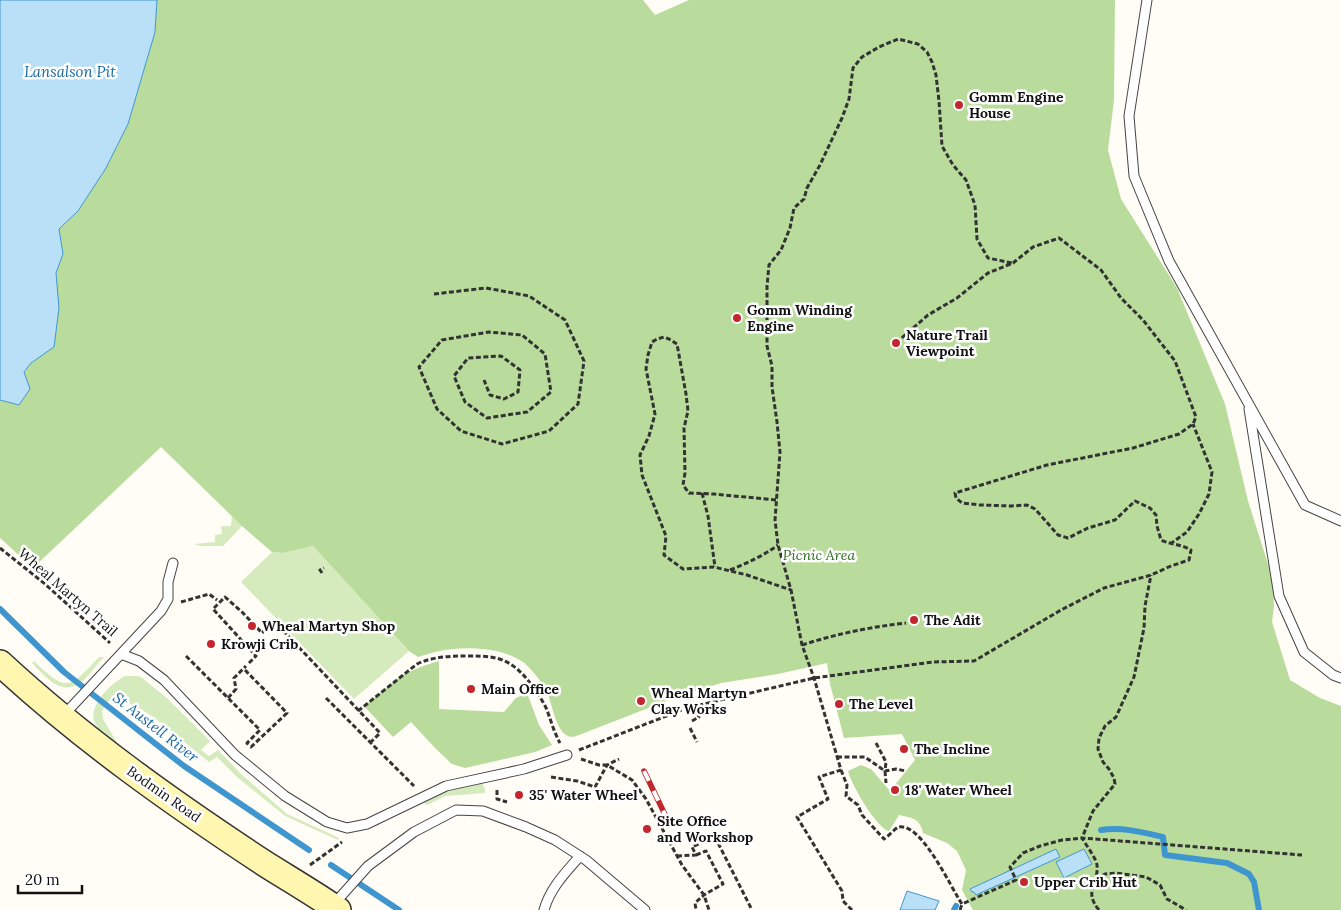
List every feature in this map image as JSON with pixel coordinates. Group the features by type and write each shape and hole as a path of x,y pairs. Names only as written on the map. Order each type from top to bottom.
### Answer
{"main road":[{"name":"Bodmin Road","path":"0,662 68,711 101,749 145,782 290,879 338,902"}],"lane":[{"path":"1147,0 1129,116 1134,176 1169,261 1305,505 1341,521"},
{"path":"1248,402 1279,596 1304,652 1334,675 1341,678"},
{"path":"68,711 161,611 168,599 168,582 174,563"},
{"path":"122,654 139,661 164,680 238,757 286,796 327,822 347,828 366,824 446,786 524,769 567,755"},
{"path":"338,902 368,866 414,832 456,810 483,811 555,840 580,856 615,883 645,910"},
{"path":"544,910 547,900 559,879 580,856"}],"path":[{"path":"962,904 945,875 916,833 908,827 899,827 884,839 862,816 858,805 846,796 847,785 802,645 791,590 778,545 775,520 780,452 778,422 772,387 772,366 767,346 769,265 781,250 790,228 794,208 804,199 807,188 842,118 849,99 853,68 862,57 879,47 898,40 918,44 927,52 936,75 942,146 953,165 966,180 976,205 978,239 988,258 1013,264"},
{"path":"567,755 695,706 814,678 933,662 974,661 1104,588 1151,575 1189,560 1191,550 1184,546 1169,544 1161,540 1156,515 1150,508 1135,501 1115,520 1088,528 1068,538 1058,535 1035,509 1027,505 962,503 956,498 955,493 1047,465 1133,448 1179,434 1193,424 1196,417 1175,360 1143,320 1121,298 1101,270 1059,238 1033,247 1013,264 988,273 957,298 928,316 896,343"},
{"path":"434,294 486,288 529,296 565,320 584,361 578,404 549,431 502,444 461,431 437,409 420,367 442,340 489,332 522,335 545,354 551,392 527,412 487,418 465,402 454,376 468,358 500,356 520,370 518,392 504,399 490,395 484,380"},
{"path":"776,500 689,493 683,485 685,474 684,428 688,411 678,358 678,348 677,344 664,337 652,342 646,369 655,414 649,436 640,455 642,475 666,536 664,555 683,569 715,568 747,575 791,590"},
{"path":"1169,544 1187,532 1200,514 1209,494 1212,472 1193,424"},
{"path":"702,493 708,516 715,568"},
{"path":"728,571 756,559 778,545"},
{"name":"Wheal Martyn Trail","path":"0,548 46,584 122,654"},
{"path":"322,573 320,570 324,568"},
{"path":"1082,838 1093,811 1114,784 1114,778 1109,768 1103,762 1098,749 1099,738 1106,726 1116,717 1134,678 1144,628 1145,606 1151,575"},
{"path":"180,603 209,594 217,600"},
{"path":"249,663 256,656 213,609 225,597 262,633 274,621 380,733 371,742"},
{"path":"802,645 872,627 906,623"},
{"path":"186,656 260,730 247,743 249,745"},
{"path":"358,711 417,664 425,660 444,656 474,656 502,659 521,671 536,690 554,732 567,755 607,765 632,780 637,786 646,798 682,865 704,895 709,910"},
{"path":"228,698 236,689 234,678 246,668 287,712 238,757"},
{"path":"326,698 424,797"},
{"path":"692,721 699,717 695,706"},
{"path":"690,728 697,742"},
{"path":"876,743 886,762 886,784"},
{"path":"837,757 865,757 885,771 896,769 906,771"},
{"path":"549,777 577,781 594,787 607,765 619,759"},
{"path":"841,770 819,777 828,799 797,817 842,891 843,901 852,910"},
{"path":"290,879 366,824"},
{"path":"696,855 692,847 715,837 752,910"},
{"path":"1082,838 1097,864 1092,895 1094,904 1099,910"},
{"path":"960,910 962,904 1016,880 1010,867 1023,853 1062,840 1099,838 1302,855"},
{"path":"677,856 696,855 706,851 723,884 704,895 695,903 696,910"},
{"path":"1096,879 1105,874 1116,873 1146,877 1160,885 1167,899 1186,910"}],"green space":[{"name":"Picnic Area","path":"157,0 643,0 655,15 689,0 1115,0 1114,100 1108,150 1121,199 1177,288 1225,404 1248,501 1273,580 1274,606 1272,622 1290,680 1320,698 1341,706 1341,910 973,910 962,890 966,870 957,851 947,843 923,833 920,824 912,818 899,815 889,831 878,823 859,795 848,771 861,765 871,769 890,791 915,760 902,734 844,738 830,684 827,663 778,674 721,683 674,698 577,736 569,737 560,728 543,685 523,662 505,653 471,648 450,649 418,657 409,651 313,546 283,553 272,552 242,526 161,447 33,568 0,538 0,400 19,405 30,389 24,372 31,363 54,347 59,308 56,273 63,254 59,229 78,211 106,168 128,124 155,32"},
{"path":"232,515 242,526 223,546 200,546 194,544 215,542 215,535 222,534 221,526 231,526"},
{"path":"313,546 409,651 354,699 241,582 272,552 283,553"},
{"path":"99,657 104,657 85,679 77,685 70,687 56,684 32,663 34,661 54,678 68,683 81,676"},
{"path":"439,661 439,709 504,712 516,698 527,693 539,725 552,745 535,752 465,768 452,764 411,722 393,737 364,706 402,675"},
{"path":"125,676 141,677 168,699 210,741 201,750 209,756 218,750 241,774 287,814 339,838 338,840 285,816 237,777 217,757 209,762 141,709 121,700 109,701 102,711 103,719 119,746 96,725 94,711 107,690"},
{"path":"477,782 482,783 485,793 446,796 426,805 424,803 428,798 440,791"}],"water":[{"name":"Lansalson Pit","path":"0,0 157,0 155,32 128,124 106,168 78,211 59,229 63,254 56,273 59,308 54,347 31,363 24,372 30,389 19,405 0,400"},
{"path":"1056,849 1060,857 976,895 970,889"},
{"path":"1084,849 1092,864 1064,878 1056,862"},
{"path":"907,891 939,901 935,910 900,910"}],"waterway":[{"name":"St Austell River","path":"0,609 64,672 184,766 309,850"},
{"path":"1101,830 1124,830 1163,837 1165,855 1227,863 1249,874 1254,882 1259,910"},
{"name":"St Austell River","path":"331,865 399,910"},
{"path":"954,910 956,906"}],"railway":[{"path":"644,771 670,825"}],"place":[{"name":"Gomm Engine House","path":"959,105"},
{"name":"Gomm Winding Engine","path":"737,318"},
{"name":"Nature Trail Viewpoint","path":"896,343"},
{"name":"The Adit","path":"914,620"},
{"name":"Wheal Martyn Shop","path":"252,626"},
{"name":"Krowji Crib","path":"211,644"},
{"name":"Main Office","path":"471,689"},
{"name":"Wheal Martyn Clay Works","path":"641,701"},
{"name":"The Level","path":"839,704"},
{"name":"The Incline","path":"904,749"},
{"name":"18' Water Wheel","path":"895,790"},
{"name":"35' Water Wheel","path":"519,795"},
{"name":"Site Office and Workshop","path":"647,829"},
{"name":"Upper Crib Hut","path":"1024,882"}]}
